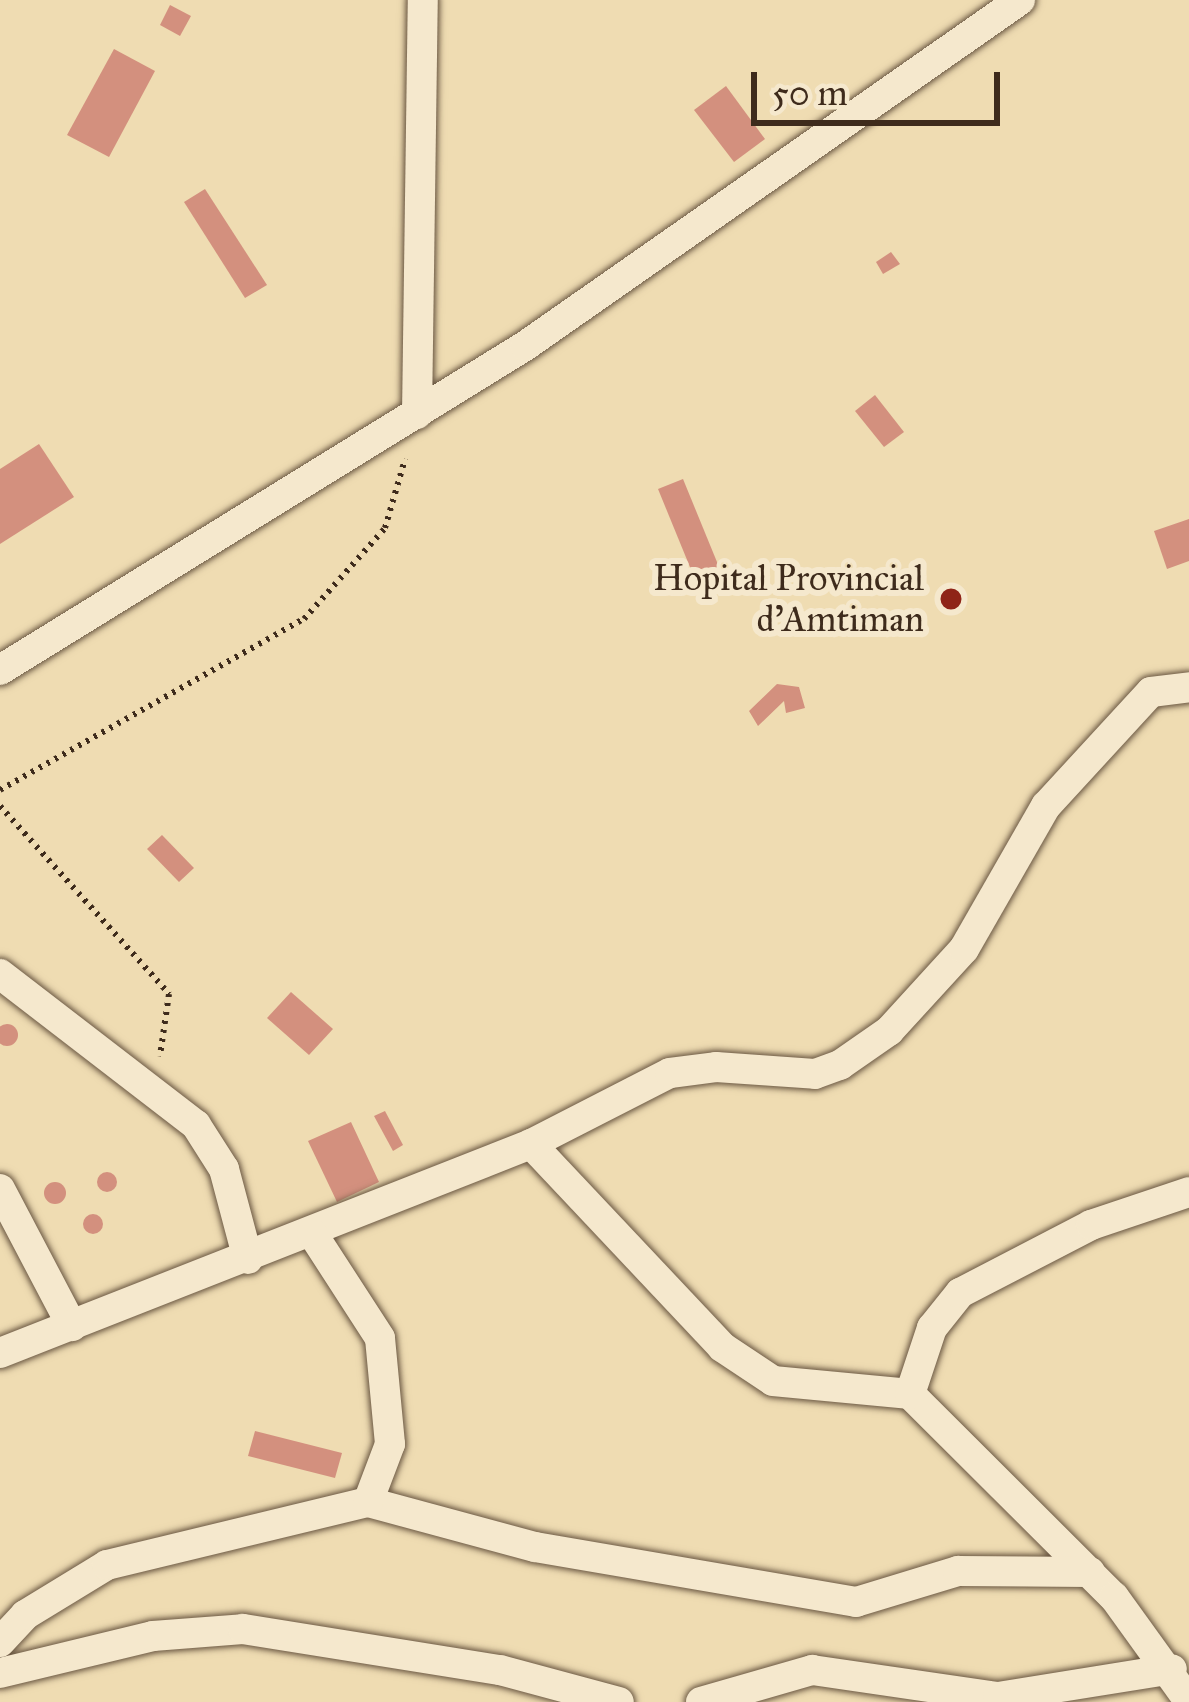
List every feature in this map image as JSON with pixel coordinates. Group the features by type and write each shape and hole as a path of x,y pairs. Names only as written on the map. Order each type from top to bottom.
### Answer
{"street":[{"path":"417,414 423,0"},
{"path":"0,670 417,414 1020,0"},
{"path":"0,1353 531,1144 670,1073 716,1067 815,1074 873,1042 964,949 1046,806 1151,692 1189,687"},
{"path":"0,974 196,1125 224,1169 248,1259"},
{"path":"531,1144 722,1347 773,1381 910,1394 1090,1572 1172,1670 1189,1701"},
{"path":"0,1189 72,1326"},
{"path":"910,1394 932,1328 960,1293 1104,1220 1189,1192"},
{"path":"312,1233 380,1338 390,1444 368,1502"},
{"path":"0,1642 25,1615 106,1564 368,1502 536,1547 856,1602 958,1571 1090,1572"},
{"path":"0,1673 153,1636 243,1629 500,1670 619,1702"},
{"path":"701,1702 812,1670 998,1697 1172,1670"}],"path":[{"path":"0,790 304,620 385,528 417,414"},
{"path":"0,806 170,994 154,1089"}],"building":[{"path":"170,5 191,16 180,36 160,25"},
{"path":"114,49 155,71 109,157 67,135"},
{"path":"726,86 765,139 734,162 694,110"},
{"path":"205,189 267,285 245,298 184,202"},
{"path":"891,252 900,264 883,274 876,262"},
{"path":"875,395 904,432 884,447 855,411"},
{"path":"39,444 74,497 0,544 0,469"},
{"path":"683,479 726,584 701,594 658,489"},
{"path":"1189,519 1189,561 1167,569 1154,531"},
{"path":"777,684 799,687 805,708 786,713 784,701 758,726 749,711"},
{"path":"162,835 194,868 179,882 147,849"},
{"path":"291,992 333,1029 309,1055 267,1018"},
{"path":"7,1024 18,1035 7,1046 -4,1035"},
{"path":"385,1111 403,1145 393,1151 374,1116"},
{"path":"351,1122 379,1182 337,1202 308,1141"},
{"path":"107,1172 117,1182 107,1192 97,1182"},
{"path":"55,1182 66,1193 55,1204 44,1193"},
{"path":"93,1214 103,1224 93,1234 83,1224"},
{"path":"255,1431 342,1453 335,1478 248,1456"}],"place":[{"name":"Hopital Provincial d'Amtiman","path":"951,599"}]}
